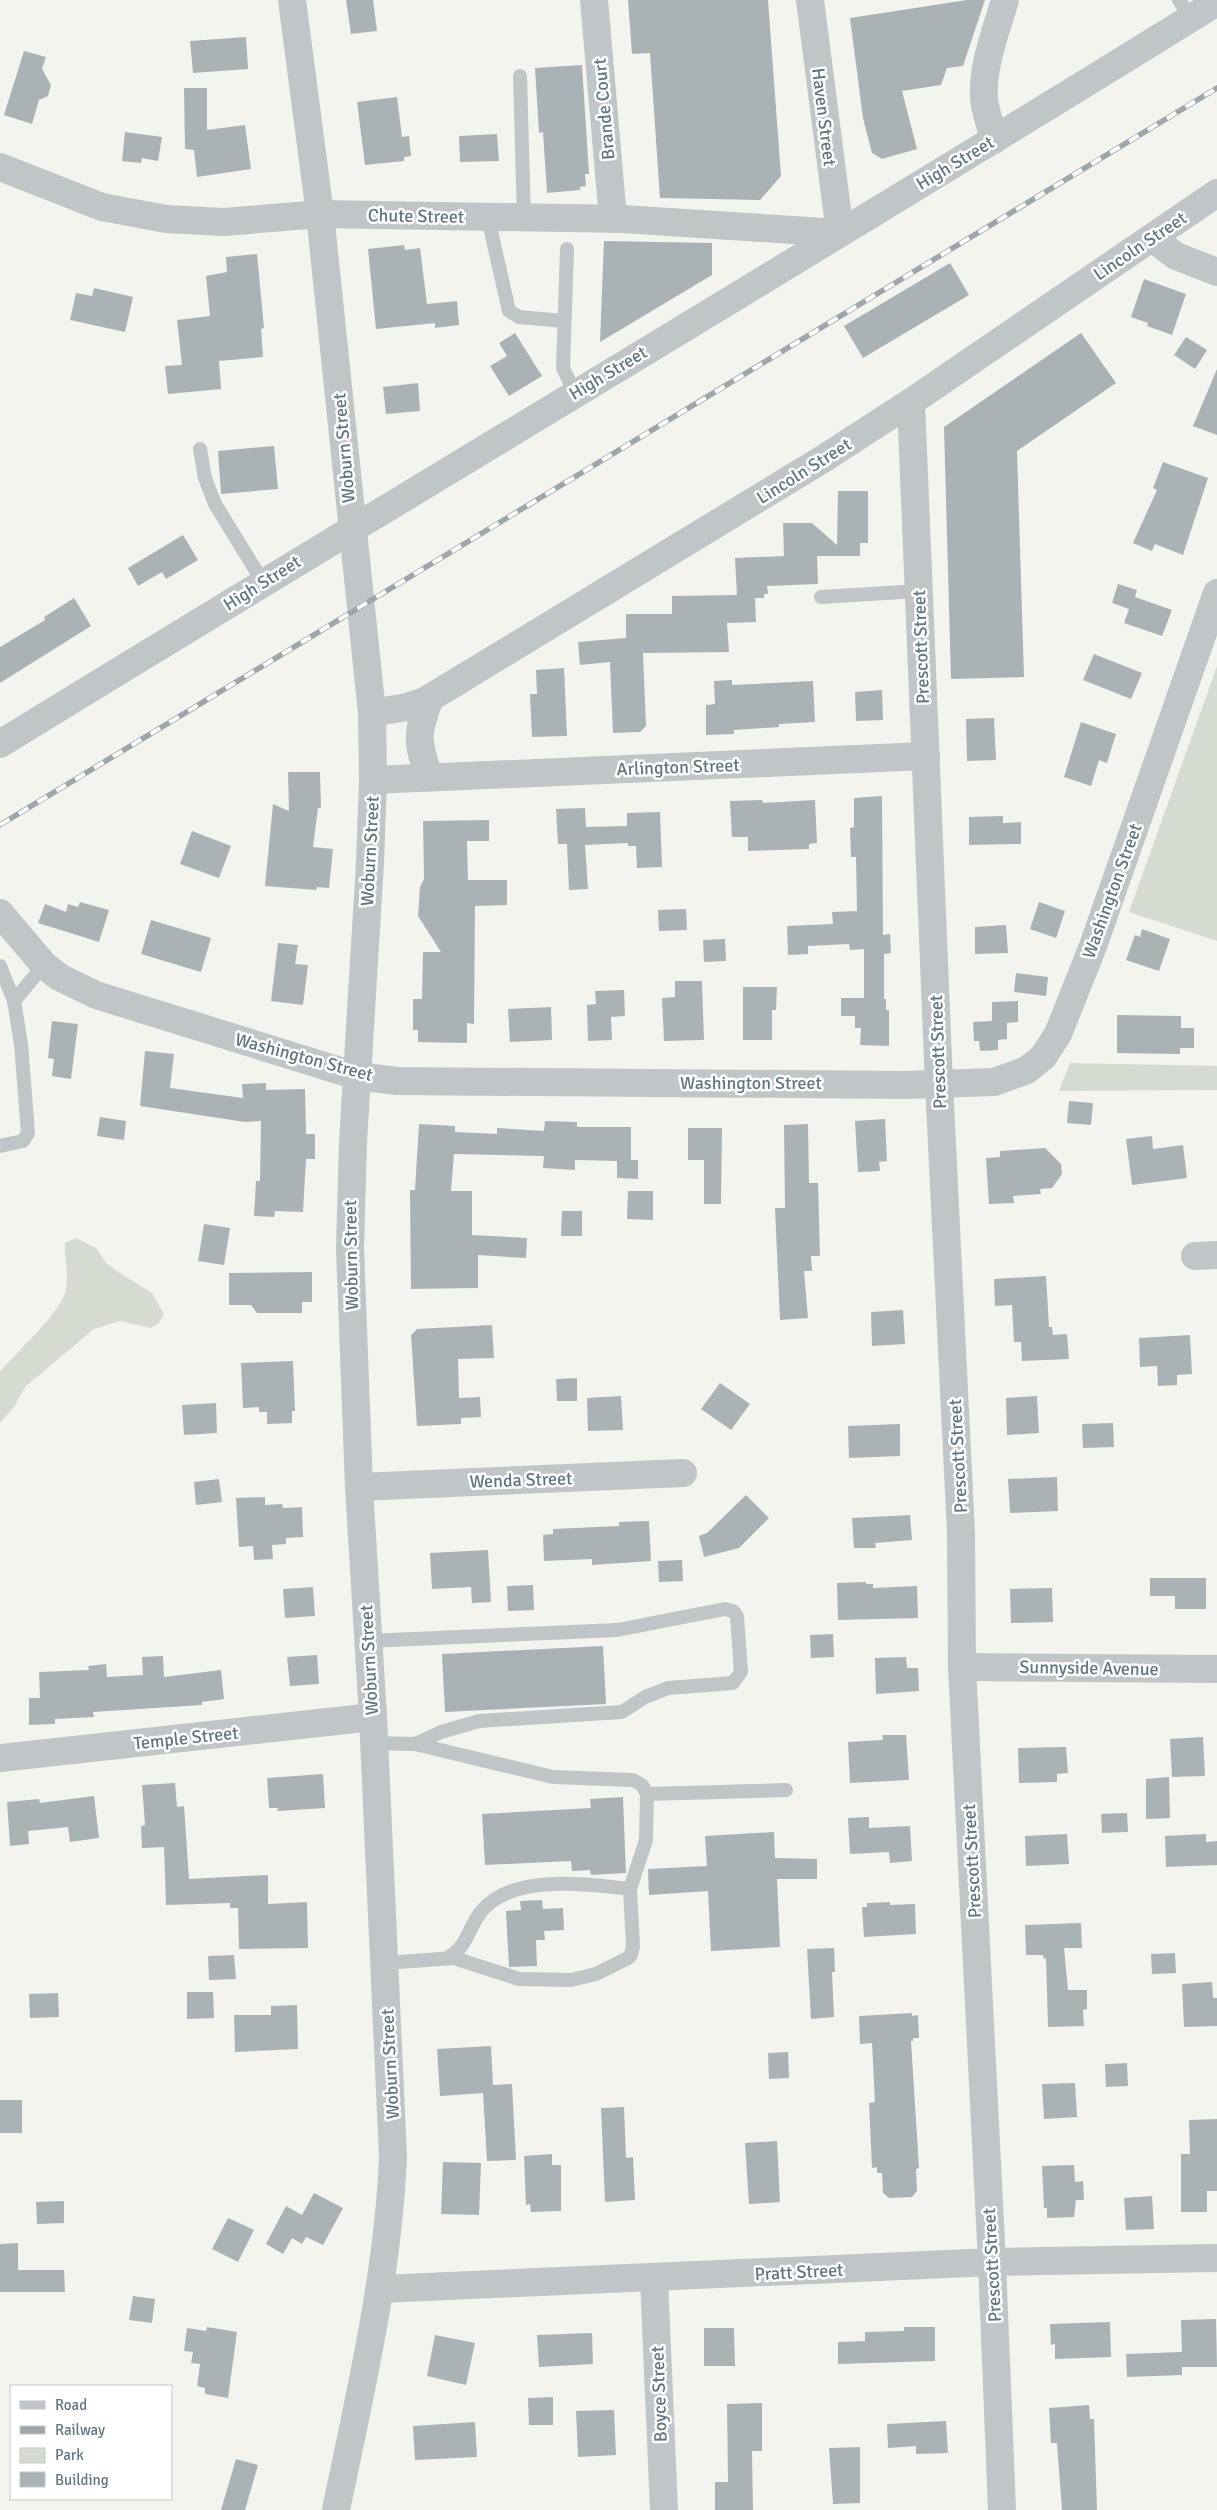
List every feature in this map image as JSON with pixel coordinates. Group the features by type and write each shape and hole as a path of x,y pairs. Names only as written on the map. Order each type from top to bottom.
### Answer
{"street":[{"name":"Woburn Street","path":"292,0 320,214 351,528 372,714 373,780 350,1248 359,1487 385,1963 393,2157 392,2200 381,2289 336,2510"},
{"name":"Brande Court","path":"594,0 613,219"},
{"name":"Haven Street","path":"810,0 840,233"},
{"path":"994,140 984,89 988,62 1005,0"},
{"name":"High Street","path":"0,744 351,528 994,140 1185,9 1217,2"},
{"name":"Chute Street","path":"0,167 84,201 147,217 224,222 320,214 613,219 840,233"},
{"name":"Lincoln Street","path":"372,714 420,704 823,460 1217,193"},
{"path":"1152,238 1176,256 1217,272"},
{"name":"Prescott Street","path":"911,402 939,1084 961,1533 962,1667 992,2262 1002,2510"},
{"name":"Washington Street","path":"5,928 44,966 73,984 119,1003 357,1076 397,1081 939,1084 988,1083 1014,1077 1038,1062 1055,1040 1092,946 1217,593"},
{"path":"429,777 418,741 421,722 430,698"},
{"name":"Arlington Street","path":"373,780 926,756"},
{"name":"Wenda Street","path":"359,1487 683,1473"},
{"name":"Sunnyside Avenue","path":"962,1667 1217,1670"},
{"name":"Temple Street","path":"0,1758 373,1730"},
{"name":"Pratt Street","path":"381,2289 654,2279 992,2262 1217,2258"},
{"name":"Boyce Street","path":"654,2279 664,2510"}],"lane":[{"path":"520,76 524,218"},
{"path":"488,218 509,311 516,316 564,321"},
{"path":"567,249 563,368 575,393"},
{"path":"200,449 205,478 215,504 263,582"},
{"path":"821,597 919,590"},
{"path":"0,966 14,1001 21,1044 28,1133 23,1141 0,1146"},
{"path":"14,1001 44,966"},
{"path":"368,1641 617,1630 725,1609 733,1611 737,1616 741,1672 733,1682 668,1688 644,1697 622,1712 479,1721 441,1732 415,1744"},
{"path":"373,1730 415,1744 554,1777 633,1780 642,1786 647,1794 646,1840 630,1889 631,1955 596,1974 571,1980 513,1978 460,1959 447,1958 385,1963"},
{"path":"647,1794 786,1790"},
{"path":"447,1958 462,1947 480,1912 506,1891 531,1886 574,1884 630,1889"}],"green space":[{"path":"1217,666 1217,941 1129,912"},
{"path":"1070,1063 1217,1066 1217,1090 1059,1091"},
{"path":"76,1238 96,1248 106,1263 152,1293 164,1314 159,1323 151,1328 120,1321 94,1329 26,1386 13,1408 0,1423 0,1372 54,1313 61,1302 67,1281 65,1243"}],"building":[{"path":"346,0 373,0 377,31 351,34"},
{"path":"628,0 768,0 781,176 760,200 660,198 650,53 632,54"},
{"path":"967,0 985,0 963,66 947,68 941,85 902,91 917,149 882,159 872,153 863,118 850,18"},
{"path":"246,37 248,69 193,73 190,41"},
{"path":"24,51 46,57 42,69 51,85 48,96 39,100 32,124 4,115"},
{"path":"582,65 589,174 585,174 586,186 580,187 580,190 547,193 543,132 539,133 535,68"},
{"path":"184,88 207,88 207,130 245,125 251,169 197,177 194,150 185,149"},
{"path":"397,97 402,137 409,136 411,156 404,157 404,161 365,165 357,102"},
{"path":"125,132 162,137 158,161 142,158 141,163 122,161"},
{"path":"497,134 499,161 460,162 459,136"},
{"path":"604,241 712,243 712,275 600,342"},
{"path":"404,245 405,250 420,248 427,304 457,301 459,325 435,328 435,323 376,329 368,249"},
{"path":"257,254 264,328 261,329 263,357 219,361 221,389 168,394 165,366 182,365 177,320 210,316 206,276 227,272 226,257"},
{"path":"950,263 969,295 863,358 844,326"},
{"path":"1144,279 1186,294 1172,335 1147,326 1148,323 1131,317"},
{"path":"94,288 133,297 125,332 70,320 76,293 92,296"},
{"path":"515,333 542,376 509,396 490,366 507,356 499,343"},
{"path":"1081,333 1116,383 1017,451 1024,677 951,679 944,427"},
{"path":"1186,337 1207,350 1195,369 1174,355"},
{"path":"1217,369 1217,435 1193,426"},
{"path":"418,383 420,411 386,414 383,387"},
{"path":"274,446 278,489 221,494 218,451"},
{"path":"1163,462 1208,478 1183,555 1155,544 1152,551 1133,543 1157,490 1153,488"},
{"path":"838,491 868,491 868,543 860,543 860,556 817,556 818,584 767,586 768,594 764,594 764,598 755,598 756,622 727,623 729,652 643,653 646,726 640,732 613,733 610,662 580,665 578,642 626,638 626,614 672,614 672,596 737,595 735,558 784,556 783,523 812,523 837,545"},
{"path":"183,535 198,560 166,579 162,572 138,586 128,568"},
{"path":"1118,584 1137,590 1135,597 1172,610 1162,636 1124,623 1129,609 1112,603"},
{"path":"74,598 91,626 0,683 0,647 45,620 44,617"},
{"path":"1094,654 1142,673 1131,699 1083,680"},
{"path":"564,668 567,736 532,737 530,694 537,694 536,670"},
{"path":"732,680 732,685 813,681 815,722 779,724 779,727 734,730 734,734 706,735 706,705 715,704 714,681"},
{"path":"882,690 883,720 856,721 855,692"},
{"path":"994,718 996,760 967,761 966,719"},
{"path":"1081,722 1116,734 1107,763 1099,760 1091,786 1064,777"},
{"path":"288,772 320,772 321,808 318,808 313,847 333,849 329,888 317,887 316,890 265,886 273,804 289,811"},
{"path":"882,796 883,935 890,934 891,953 884,954 884,999 886,999 886,1010 889,1010 889,1046 860,1045 861,1028 855,1028 855,1016 841,1016 841,998 864,998 864,949 850,950 849,944 808,946 808,954 788,955 787,926 833,924 832,912 857,911 856,857 851,857 850,828 854,827 854,798"},
{"path":"762,800 763,803 815,800 817,843 809,844 809,849 748,851 748,837 732,837 730,801"},
{"path":"585,808 586,827 627,826 627,813 660,812 662,867 637,868 636,846 628,846 628,843 585,845 588,889 569,890 567,844 558,844 556,809"},
{"path":"1003,816 1003,823 1021,822 1021,844 969,845 969,817"},
{"path":"489,820 489,841 467,841 468,880 507,880 507,905 475,906 474,1024 467,1023 467,1043 418,1042 418,1030 413,1030 413,999 422,999 423,952 441,952 418,916 420,887 424,879 423,821"},
{"path":"192,831 231,846 219,878 180,864"},
{"path":"80,902 109,910 99,942 38,923 45,904 66,912 68,904 78,907"},
{"path":"1039,902 1065,911 1056,938 1030,929"},
{"path":"686,909 687,930 659,931 658,910"},
{"path":"151,920 211,938 201,972 141,954"},
{"path":"1006,925 1008,953 975,954 975,927"},
{"path":"1142,929 1170,939 1159,971 1126,960 1135,935 1140,937"},
{"path":"725,939 726,961 704,962 703,940"},
{"path":"278,943 298,945 295,964 308,965 303,1005 271,1001"},
{"path":"1016,973 1048,977 1046,996 1014,992"},
{"path":"675,981 702,981 704,1040 664,1041 662,998 675,997"},
{"path":"743,987 777,987 776,1010 772,1010 772,1040 743,1040"},
{"path":"624,990 625,1016 611,1017 612,1040 588,1041 587,1005 596,1004 595,991"},
{"path":"1018,1001 1018,1022 1007,1023 1007,1039 998,1040 998,1050 980,1051 979,1041 974,1041 973,1022 992,1021 992,1002"},
{"path":"551,1007 552,1040 510,1042 508,1009"},
{"path":"1117,1015 1181,1016 1181,1028 1194,1028 1194,1048 1180,1048 1180,1054 1117,1053"},
{"path":"52,1021 78,1024 71,1079 52,1076 54,1059 48,1058"},
{"path":"145,1051 174,1054 170,1088 243,1098 242,1084 266,1083 266,1090 305,1089 306,1134 315,1134 315,1159 306,1159 303,1212 275,1211 274,1217 254,1216 256,1181 260,1181 261,1121 245,1122 140,1106"},
{"path":"1069,1101 1093,1103 1091,1125 1067,1123"},
{"path":"100,1117 126,1121 124,1140 97,1136"},
{"path":"885,1119 887,1161 879,1162 880,1171 858,1172 855,1121"},
{"path":"545,1121 577,1122 577,1127 631,1127 631,1160 638,1160 638,1179 617,1178 617,1161 575,1160 575,1170 543,1168 544,1156 454,1154 451,1191 472,1191 472,1235 527,1238 526,1258 478,1255 478,1288 411,1289 410,1190 415,1190 419,1124 455,1126 455,1132 497,1134 497,1128 544,1131"},
{"path":"808,1124 809,1183 818,1183 820,1256 811,1256 812,1271 804,1271 808,1318 780,1320 775,1208 785,1208 784,1125"},
{"path":"688,1128 722,1128 721,1204 704,1204 704,1160 688,1160"},
{"path":"1152,1136 1153,1149 1183,1145 1187,1178 1132,1185 1126,1139"},
{"path":"1045,1148 1061,1164 1062,1174 1052,1188 1040,1189 1041,1194 1013,1196 1014,1203 989,1204 986,1158 1000,1157 1000,1151"},
{"path":"628,1191 653,1191 653,1220 627,1219"},
{"path":"562,1211 582,1211 582,1236 561,1236"},
{"path":"204,1224 230,1228 224,1265 198,1261"},
{"path":"312,1272 312,1302 302,1302 302,1313 257,1313 251,1305 229,1305 229,1273"},
{"path":"1046,1276 1049,1327 1052,1327 1053,1335 1067,1334 1069,1359 1022,1361 1021,1342 1014,1342 1012,1305 995,1306 994,1279"},
{"path":"903,1310 905,1344 872,1346 871,1312"},
{"path":"492,1325 494,1358 458,1359 459,1398 480,1397 481,1417 461,1418 461,1424 417,1426 411,1335 417,1329"},
{"path":"1190,1335 1192,1374 1177,1375 1177,1385 1158,1386 1157,1366 1140,1367 1139,1338"},
{"path":"293,1361 295,1411 292,1411 292,1423 267,1424 267,1412 259,1412 259,1407 243,1408 241,1363"},
{"path":"577,1378 577,1401 557,1401 556,1379"},
{"path":"720,1383 750,1404 731,1430 701,1409"},
{"path":"621,1396 623,1430 588,1431 587,1398"},
{"path":"1037,1396 1039,1433 1007,1435 1006,1398"},
{"path":"216,1403 217,1433 184,1435 182,1405"},
{"path":"1113,1423 1114,1447 1083,1448 1082,1424"},
{"path":"900,1424 900,1456 849,1458 848,1426"},
{"path":"1057,1477 1058,1511 1010,1513 1008,1479"},
{"path":"219,1479 222,1502 196,1505 194,1482"},
{"path":"746,1495 769,1518 739,1548 704,1557 699,1536 707,1533"},
{"path":"265,1497 265,1505 282,1504 283,1508 302,1507 303,1537 286,1538 286,1544 272,1545 273,1559 254,1560 253,1546 239,1547 236,1498"},
{"path":"910,1515 912,1540 875,1543 876,1548 854,1548 852,1518"},
{"path":"649,1521 651,1561 592,1565 592,1559 544,1561 543,1535 553,1534 553,1529 619,1526 619,1522"},
{"path":"488,1550 491,1602 472,1603 471,1587 432,1589 430,1553"},
{"path":"682,1560 683,1581 659,1582 658,1561"},
{"path":"1150,1578 1206,1578 1206,1609 1175,1609 1175,1596 1150,1596"},
{"path":"866,1582 866,1584 873,1584 873,1588 917,1586 918,1618 838,1620 837,1583"},
{"path":"533,1585 534,1610 508,1611 507,1586"},
{"path":"313,1587 315,1616 285,1618 283,1589"},
{"path":"1052,1588 1053,1622 1011,1623 1010,1589"},
{"path":"833,1634 834,1657 811,1658 810,1635"},
{"path":"603,1646 606,1704 445,1712 442,1654"},
{"path":"317,1655 319,1684 290,1686 287,1657"},
{"path":"163,1656 164,1677 221,1670 224,1699 202,1702 202,1705 93,1712 94,1717 55,1719 55,1724 29,1725 29,1698 40,1698 39,1672 89,1670 88,1666 106,1664 107,1677 143,1675 142,1657"},
{"path":"906,1657 907,1668 918,1668 919,1691 876,1694 875,1658"},
{"path":"882,1735 906,1735 909,1780 850,1783 848,1742 883,1740"},
{"path":"1203,1737 1205,1776 1172,1777 1170,1739"},
{"path":"1066,1747 1068,1773 1057,1774 1057,1782 1019,1783 1018,1748"},
{"path":"323,1774 325,1808 277,1811 278,1808 269,1808 267,1778"},
{"path":"1169,1777 1170,1818 1146,1819 1146,1779"},
{"path":"175,1783 177,1807 184,1806 189,1879 268,1875 268,1904 307,1902 308,1948 239,1949 238,1908 230,1908 230,1903 166,1905 164,1847 142,1848 141,1826 145,1825 142,1785"},
{"path":"94,1796 99,1838 70,1842 68,1827 28,1831 29,1844 10,1846 7,1802 39,1799 40,1803"},
{"path":"623,1797 626,1873 591,1875 590,1870 572,1871 571,1861 485,1865 482,1814 591,1808 590,1799"},
{"path":"1127,1813 1128,1832 1102,1833 1101,1814"},
{"path":"869,1817 869,1828 910,1826 912,1861 890,1863 889,1852 850,1854 848,1818"},
{"path":"774,1832 775,1858 817,1859 817,1879 777,1879 780,1947 711,1951 708,1891 649,1895 648,1869 707,1866 705,1836"},
{"path":"1067,1834 1069,1864 1026,1866 1025,1836"},
{"path":"1206,1834 1206,1842 1217,1841 1217,1865 1166,1867 1165,1836"},
{"path":"542,1900 543,1909 563,1908 564,1930 544,1931 545,1940 536,1940 537,1966 509,1967 506,1911 521,1910 520,1901"},
{"path":"890,1902 890,1905 915,1904 916,1934 864,1937 862,1907 867,1907 867,1903"},
{"path":"1081,1923 1082,1948 1064,1948 1068,1990 1087,1990 1087,2009 1083,2010 1084,2026 1048,2027 1046,1958 1044,1959 1043,1955 1026,1955 1025,1925"},
{"path":"834,1948 835,1972 832,1972 834,2017 811,2019 807,1949"},
{"path":"1175,1953 1176,1973 1152,1974 1151,1954"},
{"path":"234,1955 236,1979 209,1980 208,1956"},
{"path":"1212,1982 1213,1998 1217,1998 1217,2026 1184,2027 1182,1984"},
{"path":"187,1992 213,1992 214,2018 187,2019"},
{"path":"58,1993 59,2017 30,2018 29,1994"},
{"path":"297,2005 298,2049 235,2052 234,2015 271,2015 271,2006"},
{"path":"912,2013 912,2016 918,2015 919,2038 913,2038 913,2041 911,2041 919,2168 916,2169 917,2191 912,2197 889,2198 883,2193 882,2173 877,2173 877,2167 872,2168 869,2103 875,2102 872,2043 860,2044 859,2016"},
{"path":"491,2046 493,2085 512,2084 516,2160 487,2161 483,2093 440,2096 437,2049"},
{"path":"788,2052 789,2078 769,2079 768,2053"},
{"path":"1127,2063 1128,2086 1106,2087 1105,2064"},
{"path":"1075,2083 1077,2117 1044,2119 1042,2084"},
{"path":"0,2100 22,2100 22,2133 0,2133"},
{"path":"624,2107 626,2158 633,2157 635,2200 605,2202 601,2108"},
{"path":"1217,2119 1217,2191 1207,2191 1207,2212 1181,2212 1181,2154 1190,2154 1189,2120"},
{"path":"777,2141 780,2202 749,2204 745,2143"},
{"path":"552,2154 552,2165 561,2165 561,2211 531,2212 530,2204 526,2205 524,2156"},
{"path":"443,2162 481,2163 479,2215 441,2214"},
{"path":"1074,2165 1075,2182 1083,2181 1084,2200 1076,2200 1074,2217 1047,2218 1047,2208 1044,2208 1042,2166"},
{"path":"314,2193 343,2208 323,2245 306,2237 302,2244 292,2238 283,2254 266,2244 286,2206 302,2215"},
{"path":"1152,2196 1154,2229 1126,2230 1124,2198"},
{"path":"64,2201 64,2223 37,2224 36,2202"},
{"path":"228,2218 254,2230 238,2262 212,2249"},
{"path":"18,2243 18,2270 64,2270 65,2292 0,2292 0,2244"},
{"path":"133,2296 155,2299 152,2323 129,2320"},
{"path":"1216,2319 1217,2367 1182,2367 1182,2375 1127,2377 1126,2354 1182,2352 1181,2320"},
{"path":"1110,2322 1111,2357 1055,2359 1055,2344 1051,2345 1050,2324"},
{"path":"207,2327 237,2332 228,2398 205,2394 205,2388 197,2386 200,2364 191,2363 193,2352 184,2351 187,2328 206,2331"},
{"path":"904,2327 935,2327 935,2361 838,2364 838,2342 865,2341 865,2332 904,2331"},
{"path":"704,2328 734,2328 735,2366 704,2366"},
{"path":"592,2333 593,2364 539,2367 537,2335"},
{"path":"435,2335 475,2343 466,2385 427,2376"},
{"path":"553,2397 553,2425 529,2425 528,2398"},
{"path":"762,2403 762,2451 752,2451 753,2510 715,2510 715,2482 728,2482 727,2404"},
{"path":"1089,2405 1090,2419 1094,2419 1097,2510 1062,2510 1057,2443 1051,2443 1049,2408"},
{"path":"614,2410 616,2455 578,2457 576,2411"},
{"path":"946,2421 948,2453 916,2454 916,2446 888,2448 887,2424"},
{"path":"475,2422 477,2457 415,2460 413,2426"},
{"path":"860,2447 860,2503 833,2504 829,2448"},
{"path":"236,2459 258,2465 245,2510 221,2510"}],"railway":[{"path":"0,825 1217,88"}]}
